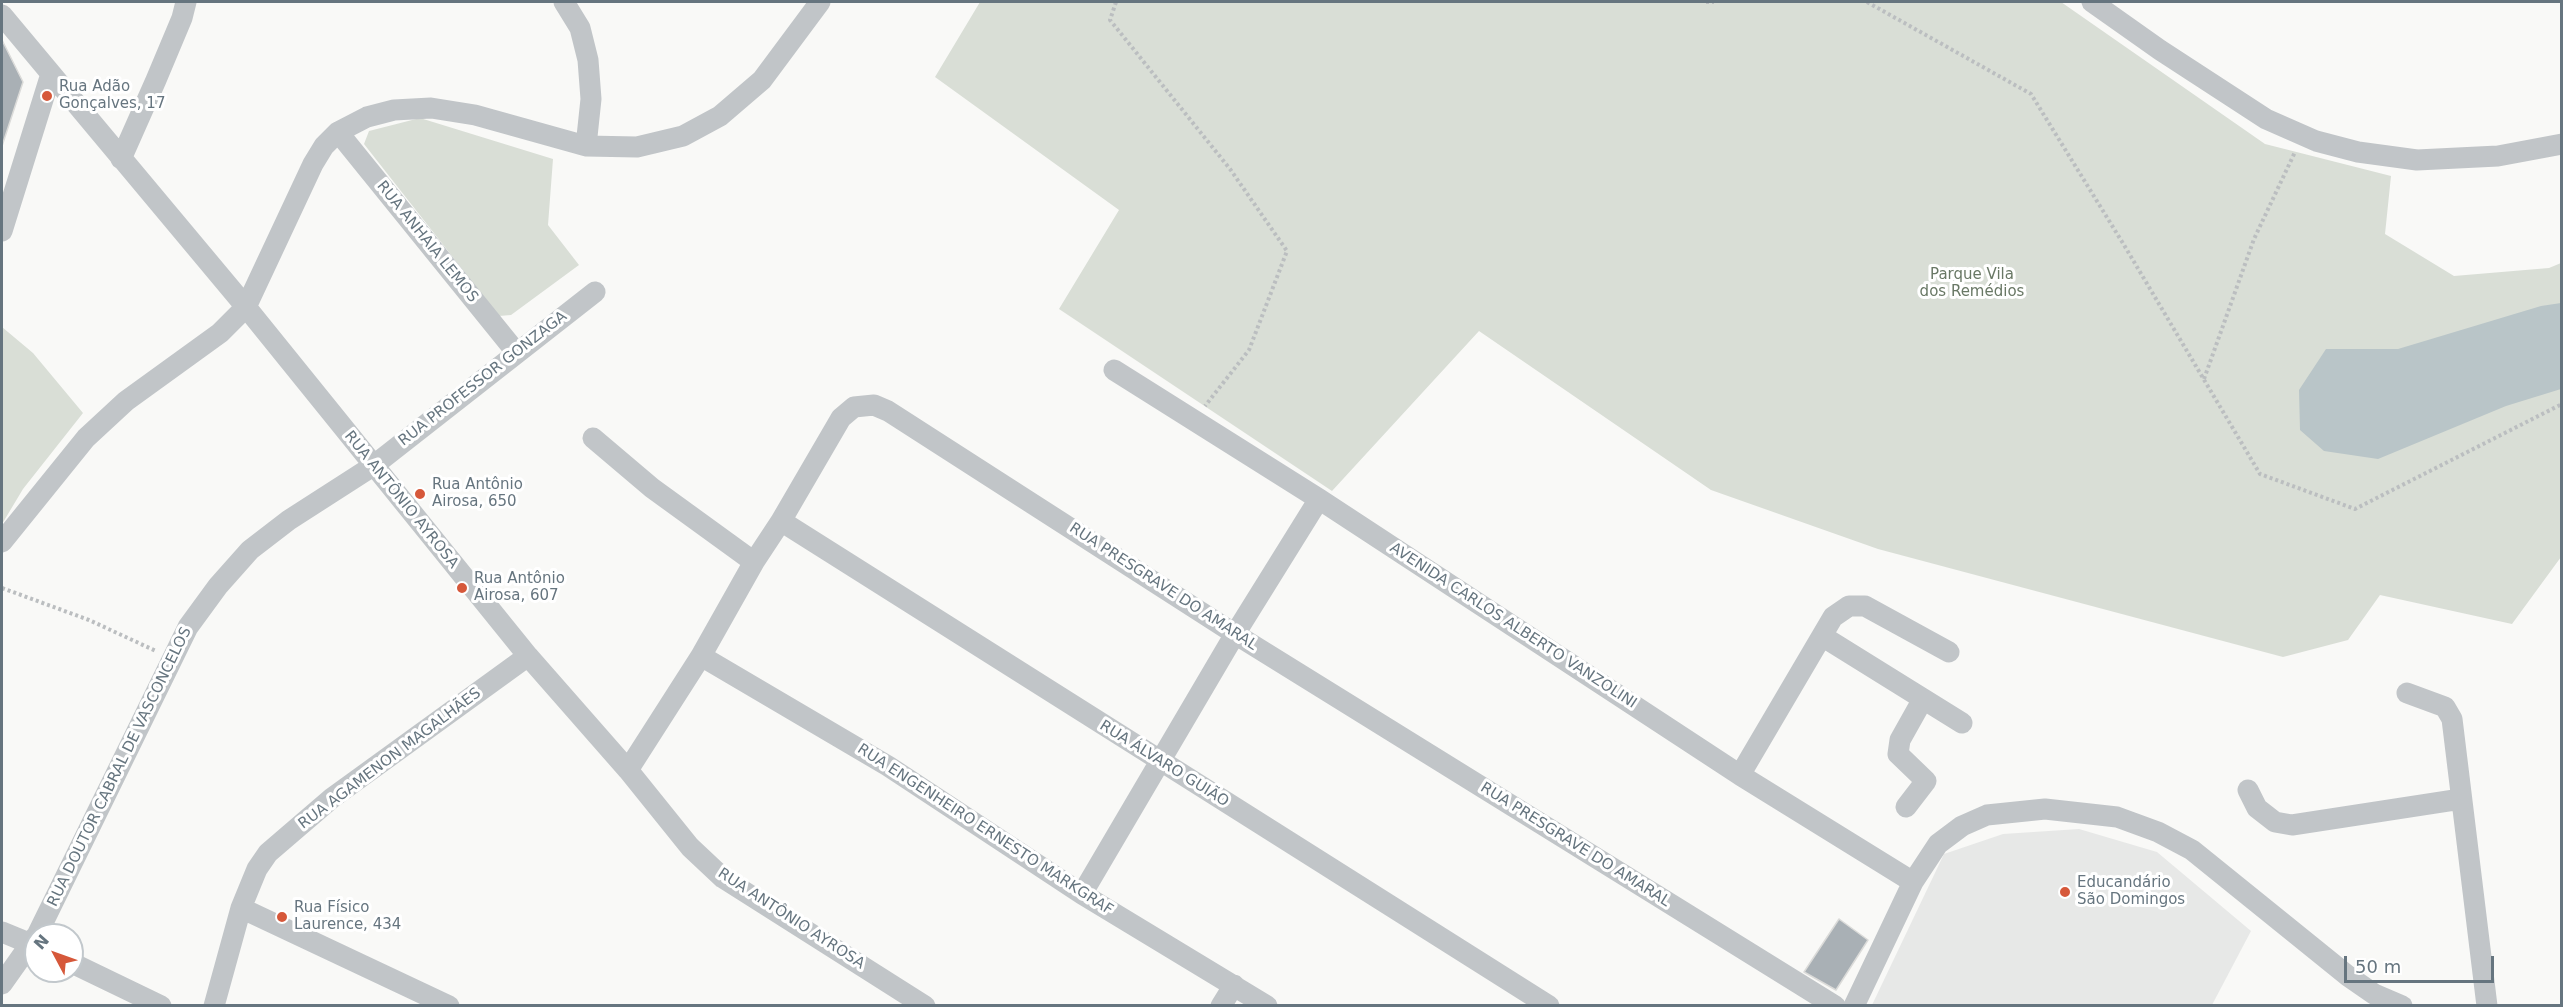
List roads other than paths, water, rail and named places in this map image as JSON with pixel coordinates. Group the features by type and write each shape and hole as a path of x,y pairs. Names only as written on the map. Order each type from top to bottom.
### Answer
{"street":[{"path":"121,159 182,18 186,2"},
{"path":"564,2 580,28 588,60 591,99 586,146"},
{"path":"2,542 86,438 126,400 220,333 246,307 313,164 324,146 338,132 376,114 394,110 430,108 475,115 586,146 638,147 683,136 720,116 762,80 820,2"},
{"path":"2092,2 2160,50 2266,119 2302,135 2358,152 2417,160 2498,156 2562,144"},
{"name":"RUA ANTÔNIO AYROSA","path":"2,15 246,307 528,656 628,771 690,847 723,878 925,1005"},
{"path":"2,231 51,74"},
{"name":"RUA ANHAIA LEMOS","path":"338,132 516,352"},
{"name":"RUA PROFESSOR GONZAGA","path":"373,466 595,292"},
{"name":"AVENIDA CARLOS ALBERTO VANZOLINI","path":"1114,369 1319,499 1740,775 1913,882"},
{"name":"RUA PRESGRAVE DO AMARAL","path":"628,771 701,656 840,418 854,407 874,405 888,411 1235,634 1835,1005"},
{"path":"593,438 652,489 754,562"},
{"name":"RUA DOUTOR CABRAL DE VASCONCELOS","path":"43,923 188,627 218,586 250,550 289,520 373,466"},
{"path":"1082,894 1235,634 1319,499"},
{"name":"RUA ÁLVARO GUIÃO","path":"781,521 1549,1005"},
{"path":"1740,775 1833,617 1849,606 1865,606 1949,652"},
{"path":"1822,636 1962,723"},
{"name":"RUA AGAMENON MAGALHÃES","path":"214,1005 241,908 256,869 268,853 332,798 528,656"},
{"name":"RUA ENGENHEIRO ERNESTO MARKGRAF","path":"701,656 888,766 1082,894 1267,1005"},
{"path":"2408,693 2445,707 2449,713 2487,1005"},
{"path":"1906,807 1926,781 1898,754 1900,740 1923,699"},
{"path":"2248,790 2257,808 2275,822 2292,825 2461,799"},
{"path":"1854,1005 1913,882 1938,844 1962,826 1987,815 2045,809 2117,818 2158,832 2192,850 2348,976 2374,994 2402,1005"},
{"path":"241,908 449,1005"},
{"path":"2,932 24,937"},
{"name":"RUA DOUTOR CABRAL DE VASCONCELOS","path":"2,984 24,955"},
{"path":"84,969 161,1005"},
{"path":"1221,1005 1234,985"}],"place":[{"name":"Rua Adão Gonçalves, 17","path":"47,96"},
{"name":"Rua Antônio Airosa, 650","path":"420,494"},
{"name":"Rua Antônio Airosa, 607","path":"462,588"},
{"name":"Educandário São Domingos","path":"2065,892"},
{"name":"Rua Físico Laurence, 434","path":"282,917"}],"park label":[{"name":"Parque Vila dos Remédios","path":"1972,284"}]}
